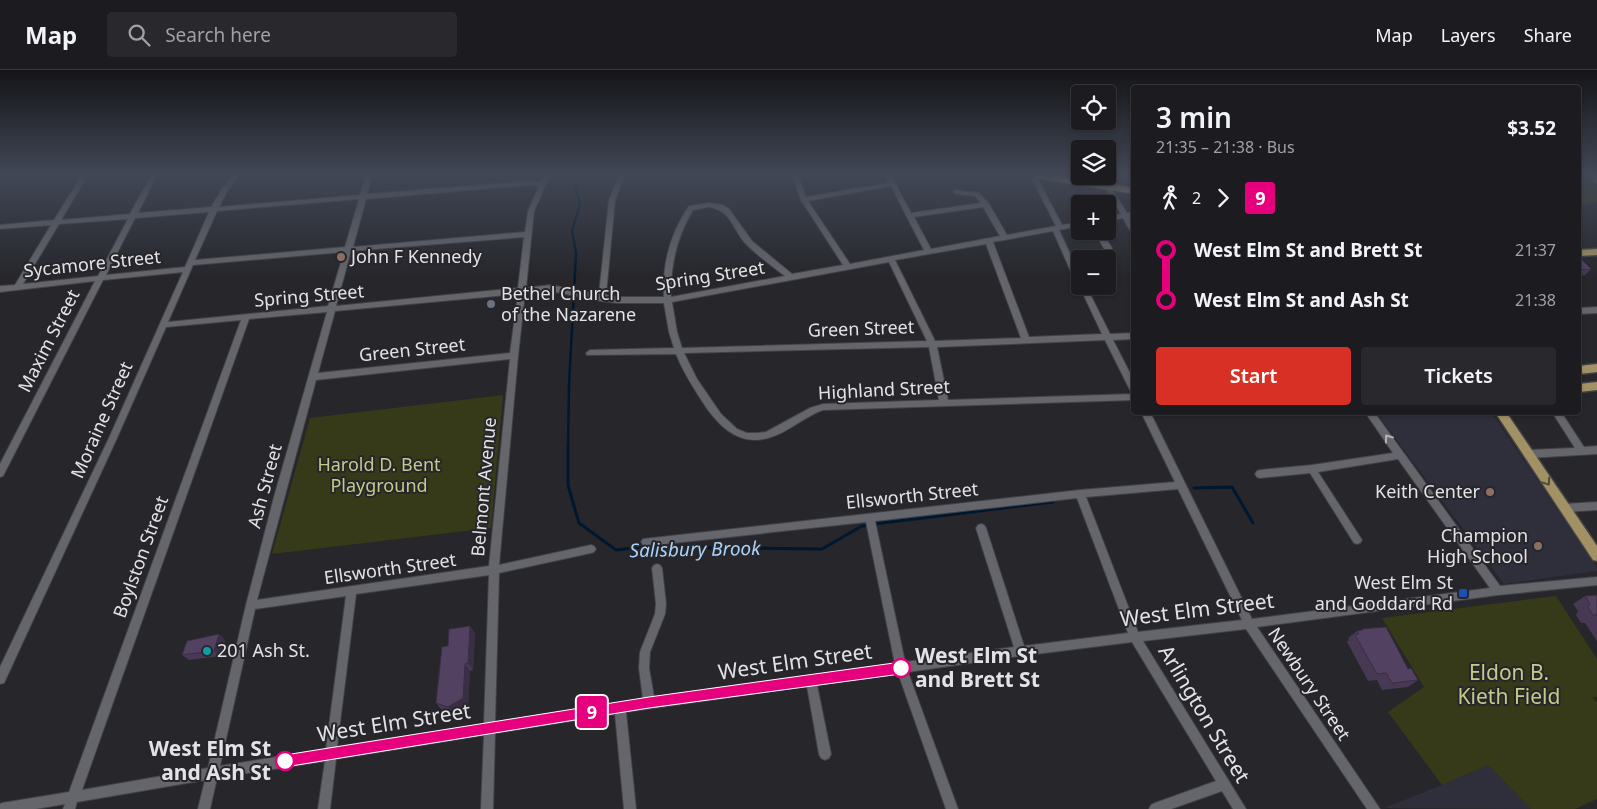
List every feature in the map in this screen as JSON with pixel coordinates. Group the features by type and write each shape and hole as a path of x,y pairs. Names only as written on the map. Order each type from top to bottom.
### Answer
{"main road":[{"path":"1581,253 1597,252"},
{"path":"1581,370 1597,368"},
{"path":"1581,388 1597,386"},
{"path":"1502,415 1597,556"}],"street":[{"path":"17,287 65,209"},
{"name":"Maxim Street","path":"0,473 137,209"},
{"path":"0,227 208,209"},
{"name":"Moraine Street","path":"0,679 113,438 214,209"},
{"name":"Ash Street","path":"204,809 251,605 359,209"},
{"name":"Belmont Avenue","path":"487,809 494,570 514,356 532,209"},
{"path":"600,298 603,293 611,209"},
{"name":"Highland Street","path":"690,209 679,228 671,258 667,300 678,350 695,383 714,412 729,428 744,436 759,438 768,435 812,410 822,407 1131,396"},
{"name":"Highland Street","path":"725,209 749,243 792,278"},
{"path":"810,209 848,266"},
{"path":"907,209 929,252"},
{"path":"910,215 948,209"},
{"path":"989,209 1005,238"},
{"path":"1050,209 1071,260"},
{"path":"1122,209 1131,225"},
{"path":"1116,218 1131,215"},
{"name":"Spring Street","path":"162,325 550,288 632,302 667,300 1071,226"},
{"name":"Sycamore Street","path":"0,289 188,266 528,234"},
{"path":"1103,240 1108,248"},
{"path":"989,241 1026,339"},
{"path":"891,259 932,344 944,403"},
{"path":"1086,295 1131,384"},
{"path":"1581,311 1597,310"},
{"name":"Boylston Street","path":"68,809 246,316"},
{"name":"Green Street","path":"590,353 932,344 1131,336"},
{"name":"Green Street","path":"312,377 514,356"},
{"name":"Newbury Street","path":"1146,415 1249,624 1374,809"},
{"path":"1371,415 1498,591"},
{"path":"1558,415 1582,451"},
{"path":"1528,454 1597,450"},
{"path":"1260,474 1312,469 1400,455"},
{"path":"1312,469 1357,540"},
{"name":"Ellsworth Street","path":"646,542 791,524 871,523 1080,494 1181,485"},
{"name":"Arlington Street","path":"1080,494 1135,638 1240,809"},
{"path":"1564,508 1597,506"},
{"path":"871,523 901,668 952,809"},
{"path":"981,528 1020,651"},
{"name":"Ellsworth Street","path":"251,605 494,570 591,549"},
{"path":"649,702 644,668 645,652 660,614 658,568"},
{"name":"West Elm Street","path":"2,809 649,702 1020,651 1249,624 1498,591 1597,581"},
{"path":"324,809 352,590"},
{"path":"811,680 825,754"},
{"path":"620,707 630,809"},
{"path":"1155,809 1225,784"}],"shaded area":[{"name":"Keith Center","path":"1378,415 1493,415 1597,568 1597,571 1504,584"},
{"path":"1488,765 1531,809 1384,808 1442,785"}],"green space":[{"name":"Harold D. Bent Playground","path":"503,395 491,528 272,554 310,418"},
{"name":"Eldon B. Kieth Field","path":"1556,596 1597,659 1597,697 1592,697 1597,702 1597,799 1575,809 1531,809 1488,765 1442,785 1388,712 1424,687 1382,618"}],"building":[{"path":"1581,259 1591,269 1581,270"},
{"path":"1597,595 1597,615 1593,615 1588,607 1590,604 1585,596"},
{"path":"470,626 468,663 465,664 463,698 448,707 436,703 442,647 448,646 449,629"},
{"path":"1386,627 1408,669 1411,668 1418,680 1392,683 1386,673 1377,674 1355,635 1359,634 1357,631 1362,629"},
{"path":"219,634 214,651 182,655 187,641"}],"waterway":[{"name":"Salisbury Brook","path":"568,448 569,385 576,253 572,231 578,209"},
{"name":"Salisbury Brook","path":"568,448 568,485 579,523 616,550 642,547 822,549 862,526 869,525"},
{"name":"Salisbury Brook","path":"1194,488 1232,487 1253,523"},
{"name":"Salisbury Brook","path":"874,524 1053,502"}],"bus line":[{"name":"9","path":"285,761 649,702 901,668"}],"place":[{"name":"John F Kennedy","path":"341,257"},
{"name":"Bethel Church of the Nazarene","path":"491,304"},
{"name":"Keith Center","path":"1490,492"},
{"name":"Champion High School","path":"1538,546"},
{"name":"West Elm St and Goddard Rd","path":"1463,593"},
{"name":"201 Ash St.","path":"207,651"},
{"name":"West Elm St and Brett St","path":"901,668"},
{"name":"West Elm St and Ash St","path":"285,761"}]}
